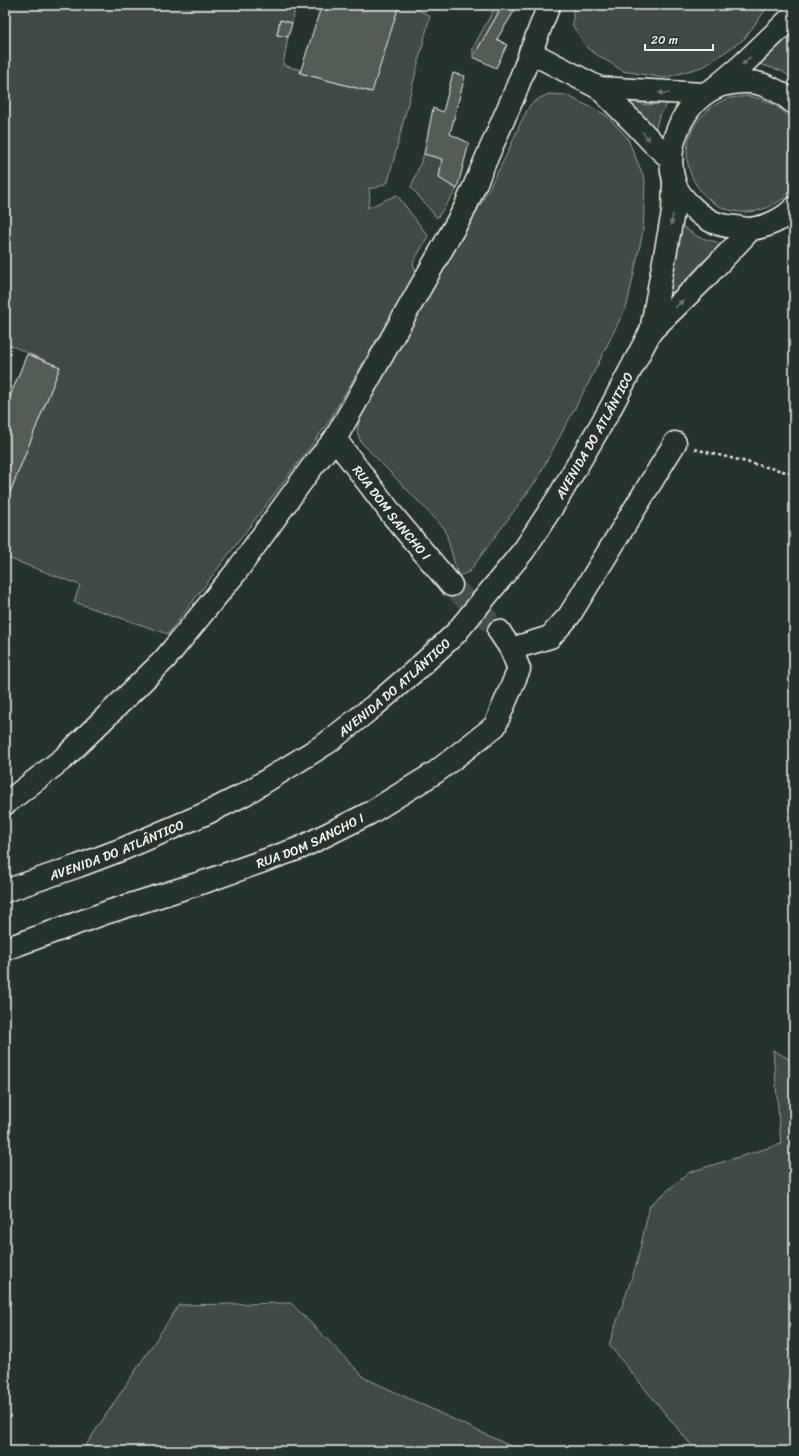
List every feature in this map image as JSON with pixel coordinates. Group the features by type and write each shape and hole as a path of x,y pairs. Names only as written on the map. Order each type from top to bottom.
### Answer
{"main road":[{"path":"5,804 64,758 165,658 236,572 312,467 335,439 464,210 514,95 549,5"},
{"path":"651,331 673,212 674,181 671,159 674,141 682,119 694,102 742,65 794,15"},
{"path":"530,52 599,88 653,143 671,159"},
{"path":"599,88 710,90 745,81 761,85 783,94 794,103"},
{"path":"674,181 681,195 706,219 726,227 751,229 773,223 794,223"},
{"path":"773,223 794,208"},
{"path":"651,331 701,282 751,229"},
{"name":"AVENIDA DO ATLÂNTICO","path":"5,891 123,849 207,813 245,794 326,743 406,679 455,634 524,550 558,498 609,411 651,331"},
{"name":"RUA DOM SANCHO I","path":"335,439 394,517 451,585"},
{"path":"511,650 550,637 569,616 675,443"},
{"name":"RUA DOM SANCHO I","path":"5,949 108,912 207,881 300,848 370,813 436,772 495,726 519,669 511,650 499,631"}],"path":[{"path":"675,443 702,452 794,474"}],"shaded area":[{"path":"5,5 296,5 292,23 280,20 277,35 288,37 283,65 301,70 300,73 371,92 399,5 409,5 430,16 388,182 376,188 369,188 370,199 367,208 397,195 428,236 413,263 416,273 326,426 168,634 74,602 80,585 5,557 5,505 60,367 5,343"},
{"path":"496,5 503,5 473,57 473,48"},
{"path":"573,5 769,5 744,39 705,66 664,78 623,71 588,49 573,26"},
{"path":"794,23 794,80 782,71 759,64"},
{"path":"549,94 566,95 606,115 627,137 645,180 643,231 627,305 590,380 536,481 469,572 458,576 445,529 361,442 357,432 359,421 401,343 472,221 507,154 530,105"},
{"path":"748,96 774,105 784,112 794,123 794,182 793,186 780,201 763,209 742,212 724,208 708,198 696,184 689,168 687,149 692,131 707,111 726,99"},
{"path":"625,100 647,105 668,103 659,116 655,131"},
{"path":"424,154 442,159 439,178 457,189 437,218 411,187"},
{"path":"679,224 698,237 724,244 702,262 671,298 668,295"},
{"path":"773,1050 794,1062 794,1451 696,1451 609,1345 637,1262 650,1205 690,1172 781,1144"},
{"path":"291,1303 365,1378 521,1451 82,1451 179,1305"}],"building":[{"path":"333,5 399,5 372,92 300,73 320,10 332,8"},
{"path":"503,5 518,5 497,39 507,45 496,68 473,57"},
{"path":"280,20 292,23 288,37 277,35"},
{"path":"453,73 465,76 450,134 469,143 457,189 439,178 442,159 424,154 433,108 443,112"},
{"path":"27,354 60,367 5,505 5,409"}],"tunnel":[{"path":"451,585 499,631"}]}
